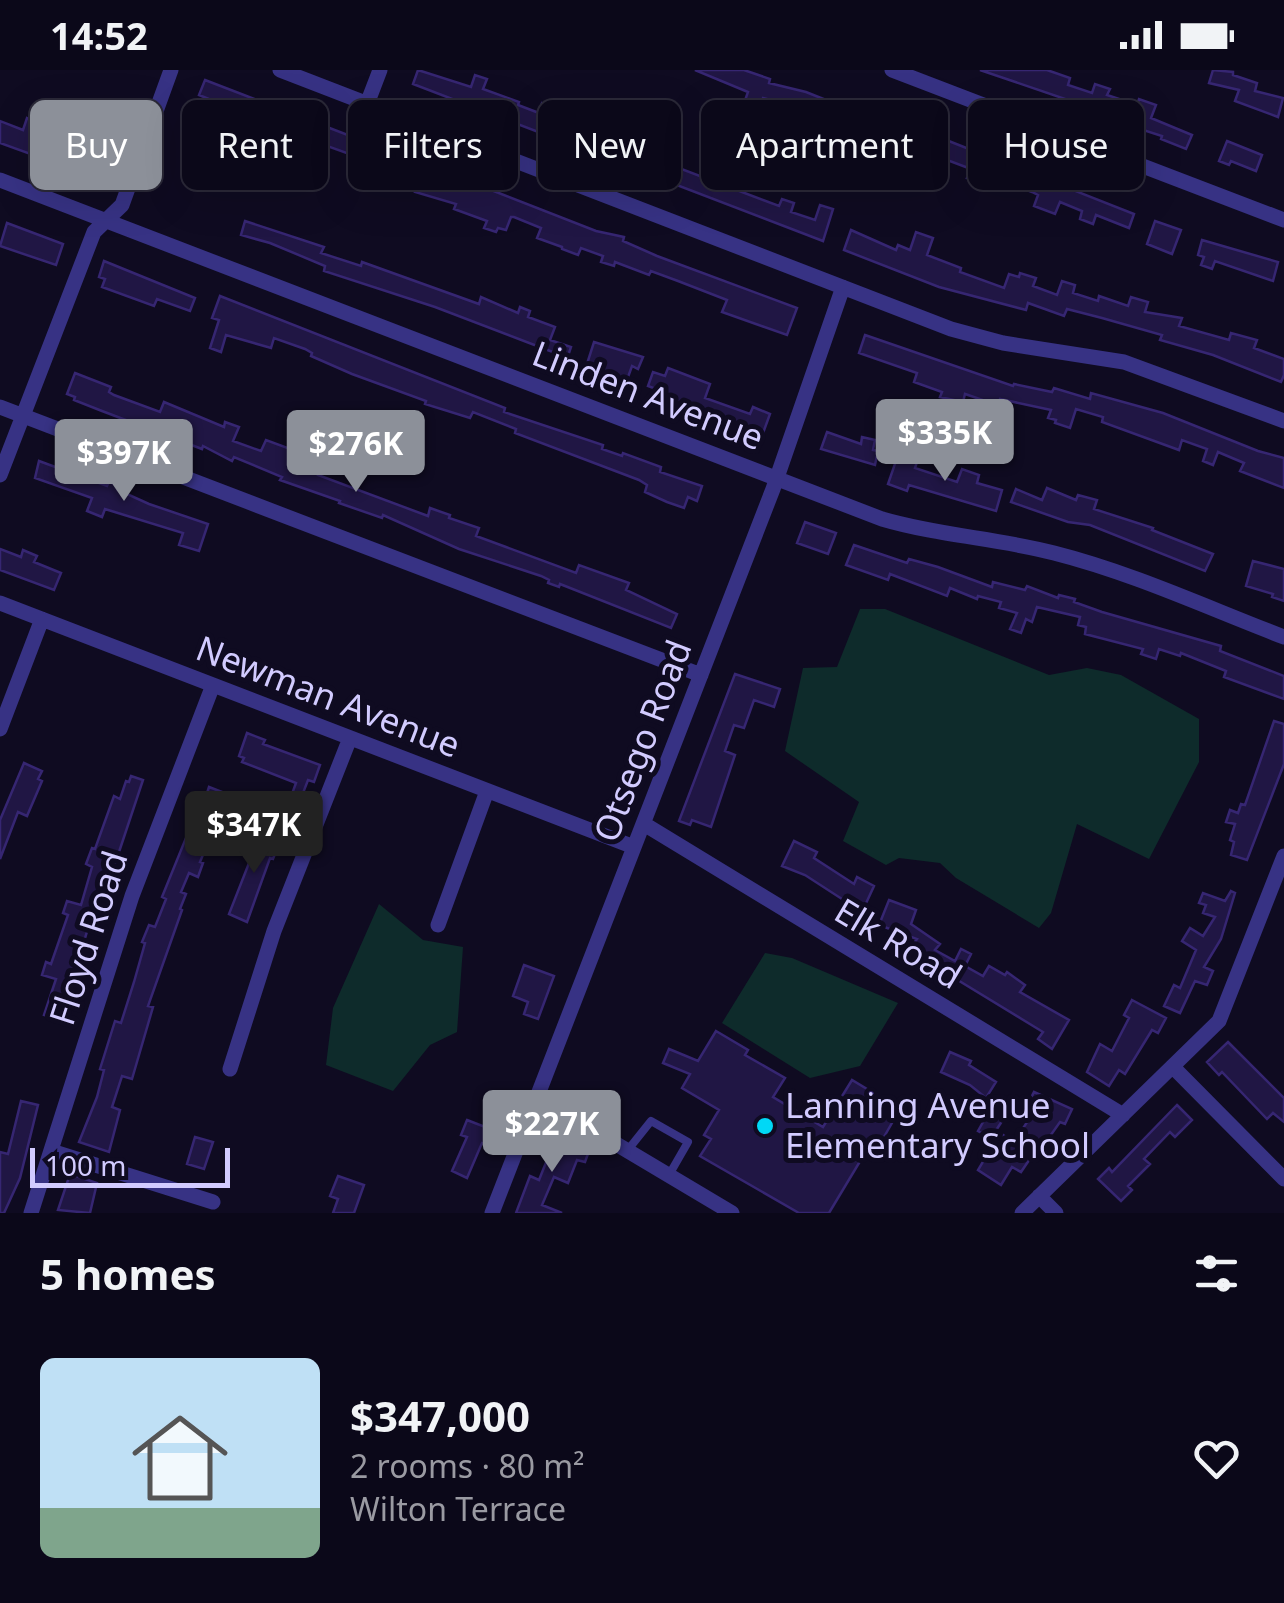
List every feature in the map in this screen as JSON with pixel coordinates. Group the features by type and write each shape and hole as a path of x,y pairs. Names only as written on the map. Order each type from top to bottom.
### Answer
{"street":[{"path":"0,475 94,232 122,204 172,70"},
{"path":"280,70 358,100"},
{"path":"369,100 380,70"},
{"path":"892,70 924,76 1284,220"},
{"path":"518,162 977,336 1146,368 1284,421"},
{"name":"Linden Avenue","path":"0,180 908,526 1076,559 1284,637"},
{"name":"Otsego Road","path":"492,1213 777,478 844,288"},
{"path":"0,407 700,676"},
{"name":"Newman Avenue","path":"0,603 634,847"},
{"path":"0,729 42,619"},
{"name":"Floyd Road","path":"31,1213 132,896 213,685"},
{"path":"230,1069 274,931 350,738"},
{"path":"438,925 487,791"},
{"name":"Elk Road","path":"644,824 1122,1116"},
{"path":"1022,1213 1212,1030 1225,1011 1284,856"},
{"path":"1173,1068 1284,1179"},
{"path":"539,1098 732,1213"},
{"path":"51,1151 213,1202"},
{"path":"1039,1196 1056,1213"}],"lane":[{"path":"627,1151 652,1120 688,1142 669,1176"}],"green space":[{"path":"860,609 885,609 1049,675 1087,668 1121,675 1199,719 1199,762 1149,859 1077,824 1051,913 1039,928 956,878 940,863 899,858 886,865 843,841 859,802 785,751 803,668 837,667"},
{"path":"379,904 423,940 463,947 457,1032 430,1045 393,1091 326,1065 333,1008"},
{"path":"765,953 792,958 898,1003 860,1066 810,1078 722,1023"}],"building":[{"path":"418,70 471,87 475,75 487,79 483,89 513,100 455,100 413,84"},
{"path":"695,70 744,70 770,79 769,83 826,100 745,100 748,92"},
{"path":"980,70 1047,70 1070,78 1068,85 1092,93 1095,84 1110,89 1107,95 1122,100 1068,100"},
{"path":"1213,70 1233,72 1257,83 1255,91 1283,98 1278,117 1235,101 1239,90 1209,83"},
{"path":"205,80 257,100 211,100 199,95"},
{"path":"1144,101 1156,105 1151,118 1192,135 1186,149 1161,139 1162,136 1144,130"},
{"path":"518,105 538,113 538,132 518,124"},
{"path":"27,118 30,154 0,143 0,121 23,130"},
{"path":"328,127 348,135 348,153 328,146"},
{"path":"948,141 968,149 968,168 948,160"},
{"path":"1227,141 1262,155 1256,171 1231,161 1229,165 1219,161"},
{"path":"681,169 701,176 701,190 737,190 779,206 782,199 794,203 791,212 815,220 820,205 833,209 823,241 681,187"},
{"path":"491,190 596,231 624,237 623,241 657,256 797,308 787,335 722,312 727,300 678,281 615,262 614,266 601,262 603,256 581,248 578,255 562,249 537,238 541,228 514,217 506,230 498,228 496,232 484,228 487,221 454,209 456,204 415,192"},
{"path":"1027,190 1073,190 1134,214 1129,228 1096,215 1093,224 1080,219 1082,211 1060,202 1055,214 1034,206 1038,195"},
{"path":"245,221 324,247 321,253 361,266 362,262 479,304 481,297 518,313 520,307 530,311 528,317 555,327 550,340 571,347 566,362 556,359 558,354 435,307 324,271 325,266 241,235"},
{"path":"1155,221 1181,230 1172,254 1147,244"},
{"path":"7,223 63,244 56,265 0,246"},
{"path":"851,230 896,250 898,245 910,250 916,232 933,238 927,255 1004,288 1009,274 1019,277 1020,273 1036,278 1033,286 1057,295 1062,281 1075,285 1073,293 1098,301 1099,296 1128,306 1131,297 1148,302 1145,312 1182,318 1179,326 1229,340 1231,333 1257,340 1254,348 1284,359 1284,375 1281,382 1213,355 1160,340 1162,335 1067,309 1064,316 1028,303 1026,310 939,287 844,250"},
{"path":"1202,240 1278,262 1273,281 1215,261 1212,269 1201,265 1204,257 1198,255"},
{"path":"104,261 195,298 190,311 157,299 154,306 102,287 105,279 99,277"},
{"path":"220,296 505,408 504,412 661,467 660,472 702,486 697,501 688,497 684,508 667,502 645,492 647,485 639,480 515,433 516,429 473,412 470,418 425,404 426,401 352,374 311,356 305,349 274,338 271,348 226,335 221,352 210,348 219,320 212,318"},
{"path":"865,335 1013,386 1052,392 1054,388 1090,399 1091,393 1163,413 1284,458 1284,488 1240,471 1244,463 1218,452 1213,465 1203,461 1207,449 1182,440 1179,450 1076,409 1070,428 1048,418 1051,410 1000,399 997,405 965,394 963,402 940,397 942,392 914,382 917,373 859,353"},
{"path":"594,342 643,357 638,369 632,366 627,380 586,367"},
{"path":"668,368 710,384 705,398 750,414 753,407 770,414 762,436 657,398 659,390 648,386 653,372 665,376"},
{"path":"75,373 111,387 109,392 114,395 160,412 164,402 224,427 225,422 239,427 233,441 261,451 266,440 323,461 318,475 428,516 430,508 450,515 449,518 479,528 476,536 576,573 579,565 629,583 626,590 677,614 671,628 560,584 559,587 548,583 541,576 459,549 383,515 382,518 280,480 282,477 234,457 232,461 203,446 202,449 74,400 67,394"},
{"path":"827,432 861,444 862,437 875,440 875,465 821,449"},
{"path":"898,455 917,462 915,468 957,482 962,469 979,475 977,483 1002,490 996,511 909,485 907,491 888,484"},
{"path":"39,461 107,486 109,482 120,486 118,490 149,504 208,524 199,551 179,545 183,533 105,509 102,517 87,511 92,498 35,478"},
{"path":"1047,488 1076,500 1078,495 1097,500 1094,509 1153,528 1213,554 1205,571 1090,525 1068,522 1011,502 1016,489 1042,500"},
{"path":"805,522 836,533 828,554 797,543"},
{"path":"854,545 907,563 909,559 938,567 992,587 993,582 1025,590 1027,586 1058,598 1059,595 1075,599 1074,602 1102,612 1221,646 1220,651 1284,676 1284,699 1224,677 1226,671 1181,653 1180,656 1159,649 1156,659 1141,654 1143,649 1085,634 1086,627 1078,625 1080,617 1037,607 1032,622 1026,619 1021,633 1010,629 1017,613 999,608 1001,602 978,596 977,599 950,588 947,596 890,574 888,580 846,565"},
{"path":"0,549 21,557 23,550 37,556 34,562 61,573 54,590 0,570"},
{"path":"1253,561 1284,569 1284,601 1246,586"},
{"path":"735,674 780,689 774,707 754,700 744,728 734,725 725,751 735,755 711,827 692,820 690,825 679,821"},
{"path":"1274,721 1284,724 1284,764 1247,860 1231,855 1235,824 1226,822 1230,810 1238,813 1241,804 1245,805"},
{"path":"247,733 265,740 263,744 320,765 314,782 308,780 298,806 289,802 296,783 242,762 244,758 239,756"},
{"path":"24,763 42,771 38,779 42,781 27,816 18,812 0,859 0,820"},
{"path":"131,776 143,780 111,874 107,873 97,899 60,1020 44,1015 56,979 42,975 46,962 51,964 68,915 63,913 67,901 81,905 92,867 86,864 92,848 95,849 114,796 120,799"},
{"path":"209,787 222,792 219,799 225,801 200,862 203,863 198,877 189,873 181,892 186,894 182,910 148,1006 153,1007 132,1079 122,1076 112,1107 120,1110 109,1152 79,1142 97,1097 104,1070 100,1069 115,1021 121,1023 134,982 145,943 142,942 149,925 155,927 166,899 162,897 190,828 195,830"},
{"path":"262,830 281,839 247,922 229,914"},
{"path":"794,841 817,852 814,858 854,884 857,877 874,886 862,912 805,875 782,866"},
{"path":"1231,891 1235,893 1221,939 1204,967 1213,971 1207,985 1195,981 1180,1013 1164,1006 1174,985 1180,988 1196,950 1182,941 1190,928 1203,936 1215,917 1203,913 1206,905 1199,903 1203,893 1225,901"},
{"path":"889,900 916,910 911,924 940,944 935,950 955,961 961,949 971,954 965,966 983,976 989,966 1005,975 1007,972 1025,985 1020,992 1069,1020 1052,1049 1038,1039 1043,1032 938,968 911,947 917,939 879,925"},
{"path":"524,965 554,976 538,1019 524,1014 528,1002 513,996"},
{"path":"1132,1000 1166,1018 1158,1033 1152,1030 1125,1074 1119,1070 1109,1086 1087,1072 1100,1044 1112,1051 1129,1018 1124,1015"},
{"name":"Lanning Avenue Elementary School","path":"716,1031 748,1050 745,1055 785,1078 773,1097 823,1127 852,1080 900,1109 881,1142 874,1138 829,1213 799,1213 700,1156 711,1139 704,1135 719,1110 682,1088 690,1074 663,1063 669,1049 698,1061"},
{"path":"1228,1042 1284,1098 1284,1122 1273,1113 1267,1119 1222,1072 1219,1075 1207,1062"},
{"path":"950,1052 971,1061 969,1065 996,1082 986,1098 970,1085 941,1072"},
{"path":"1034,1092 1072,1109 1065,1124 1060,1122 1021,1172 1012,1167 1001,1185 978,1170 1000,1133 1014,1142 1035,1110 1027,1106"},
{"path":"983,1099 1006,1115 991,1138 978,1131 987,1115 977,1109"},
{"path":"21,1101 38,1105 20,1178 4,1213 0,1213 0,1152 8,1154"},
{"path":"1177,1105 1192,1120 1175,1137 1170,1132 1144,1159 1150,1164 1128,1186 1132,1190 1121,1201 1098,1179 1109,1168 1112,1172"},
{"path":"467,1120 493,1130 488,1145 482,1143 467,1178 452,1171 467,1137 461,1135"},
{"path":"557,1135 589,1151 585,1162 577,1160 568,1183 554,1177 542,1205 562,1213 516,1213 530,1176 539,1180"},
{"path":"195,1137 213,1142 204,1169 187,1164"},
{"path":"70,1174 97,1183 90,1213 58,1210"},
{"path":"338,1176 364,1185 354,1213 333,1213 338,1199 330,1196"}],"place":[{"name":"Lanning Avenue Elementary School","path":"765,1126"}]}
